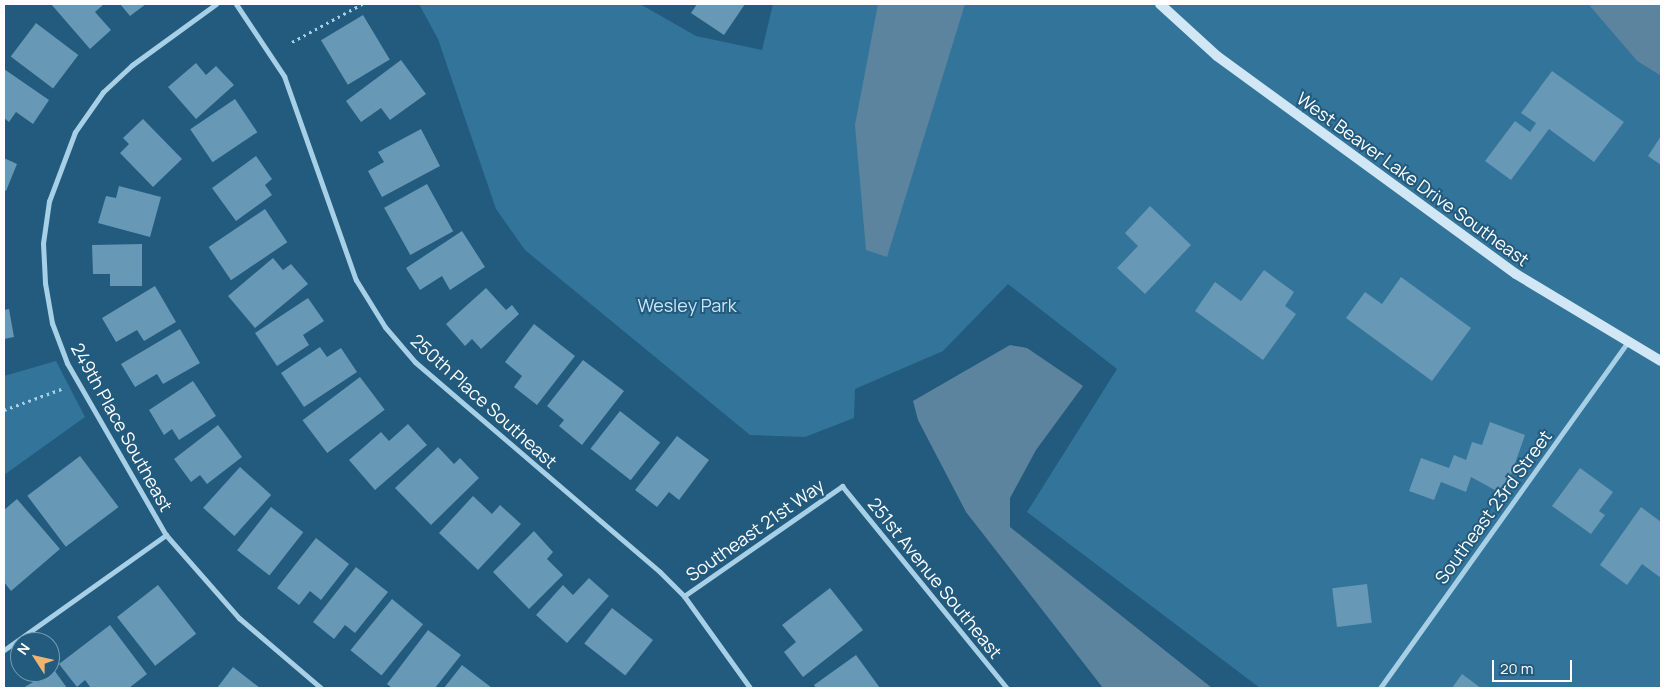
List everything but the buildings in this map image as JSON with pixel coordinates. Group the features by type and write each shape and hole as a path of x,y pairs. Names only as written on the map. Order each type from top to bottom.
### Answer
{"street":[{"name":"249th Place Southeast","path":"216,4 132,65 103,92 75,132 60,168 44,243 45,283 52,323 79,382 166,535 239,618 322,688"},
{"name":"250th Place Southeast","path":"236,4 284,76 356,280 385,328 415,362 684,596 750,688"},
{"name":"West Beaver Lake Drive Southeast","path":"1160,4 1217,56 1516,274 1661,361"},
{"name":"Southeast 23rd Street","path":"1380,688 1628,342"},
{"name":"Southeast 21st Way","path":"684,596 842,486"},
{"name":"251st Avenue Southeast","path":"842,486 1007,688"},
{"path":"4,650 166,535"}],"path":[{"path":"292,42 362,4"},
{"path":"4,410 79,382"}],"green space":[{"name":"Wesley Park","path":"419,4 640,4 696,36 762,50 773,4 1588,4 1637,61 1661,76 1661,688 1260,688 1027,512 1117,369 1008,284 943,351 855,389 854,418 805,437 750,435 525,250 496,209 438,39"},
{"path":"56,361 85,417 4,475 4,376"}],"shaded area":[{"path":"878,4 965,4 887,257 866,250 855,125"},
{"path":"1588,4 1661,4 1661,76 1637,61"},
{"path":"1010,345 1027,348 1083,386 1036,450 1010,498 1010,527 1212,688 1103,688 966,512 918,420 913,401"}]}
